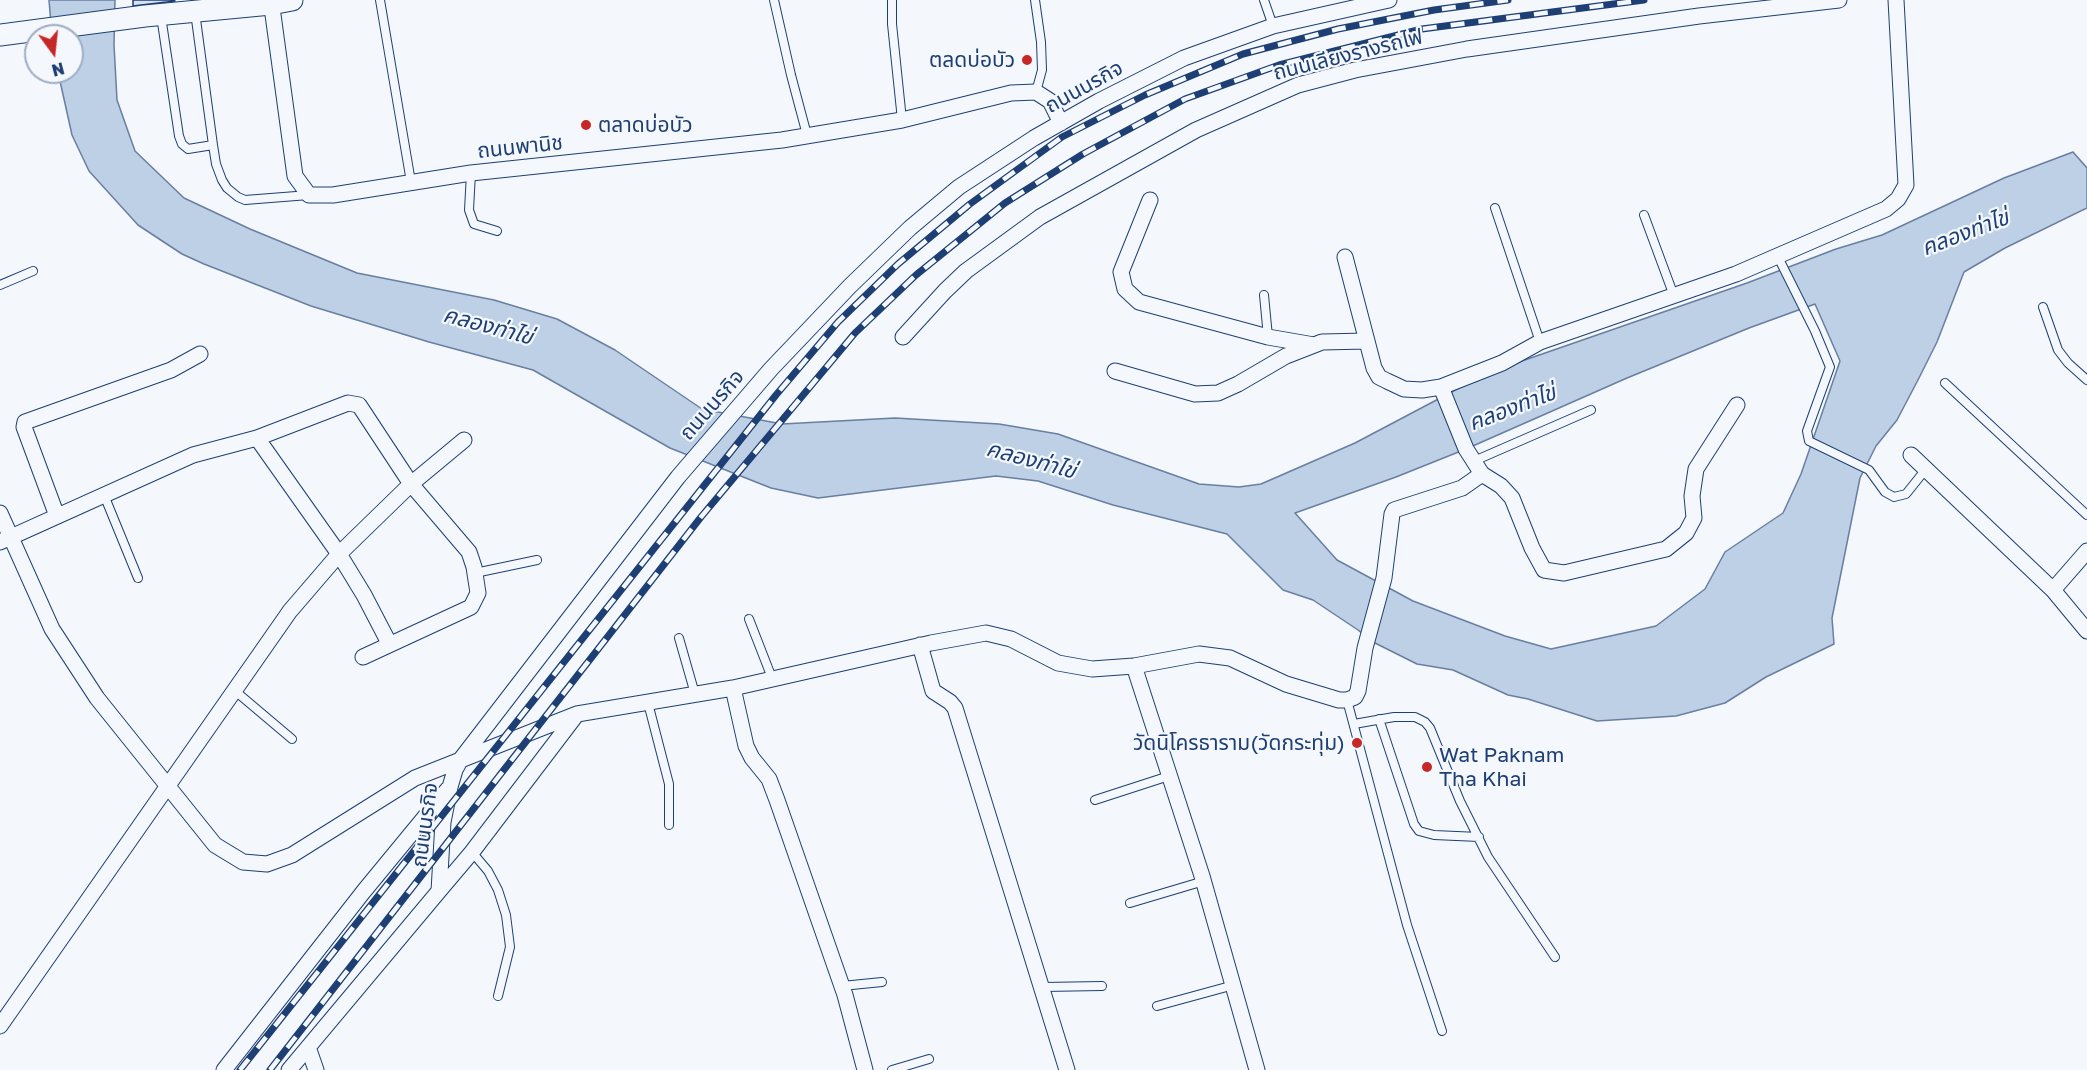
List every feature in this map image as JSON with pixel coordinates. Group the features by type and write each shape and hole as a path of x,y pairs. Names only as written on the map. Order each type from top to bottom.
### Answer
{"main road":[{"path":"9,33 278,1"}],"street":[{"name":"ถนนนรกิจ","path":"289,1070 439,891 443,822 450,786 461,759 678,477 771,369 850,286 910,228 959,187 1034,138 1099,101 1184,58 1273,26 1389,0"},
{"name":"ถนนเลียงรางรถไฟ","path":"903,337 966,271 1041,217 1196,130 1298,85 1355,70 1467,49 1699,16 1839,0"},
{"path":"1346,257 1374,368 1380,377 1404,389 1422,390 1441,388 1502,363 1540,342 1736,274 1781,262 1886,208 1898,199 1906,185 1896,0"},
{"path":"278,1 295,176 309,195"},
{"name":"ถนนพานิช","path":"309,195 333,195 471,173 782,140 902,120 1011,93 1036,92"},
{"path":"1036,92 1050,101 1061,123"},
{"path":"1150,200 1121,272 1125,289 1139,302 1268,337 1314,345"},
{"path":"1115,371 1195,394 1218,393 1286,356 1322,342 1367,341"},
{"path":"57,516 24,427 25,422 171,370 200,354"},
{"path":"1441,388 1474,461 1512,498 1532,548 1544,570 1564,573 1666,549 1686,533 1694,518 1692,496 1696,469 1737,405"},
{"path":"5,540 193,455 257,438 348,403 359,405 411,484 469,552 478,593 471,607 363,657"},
{"path":"257,438 339,554 389,643"},
{"path":"0,1025 290,611 339,554 411,484 464,440"},
{"path":"1911,455 2084,622"},
{"path":"0,513 5,540 52,629 97,698 215,845 243,862 267,864 292,855 415,778 577,714 734,688 920,645 986,633 1011,639 1058,663 1092,669 1134,666 1199,654 1230,658 1286,684 1339,700 1347,700 1355,697 1358,691 1365,648 1384,578 1394,510 1462,488 1474,461"},
{"path":"2053,590 2087,551"},
{"path":"920,645 932,688 955,708 1067,1070"},
{"path":"1134,666 1204,881 1257,1070"},
{"path":"734,688 746,746 752,758 769,779 842,986 865,1070"},
{"path":"439,891 472,852 577,714"},
{"path":"224,1070 364,891 450,786"},
{"path":"308,1047 316,1070"}],"lane":[{"path":"380,0 411,182"},
{"path":"774,0 807,135"},
{"path":"892,0 892,24 902,120"},
{"path":"1035,0 1042,70 1036,92"},
{"path":"1264,0 1273,26"},
{"path":"195,12 216,165 222,180 227,188 245,200 309,195"},
{"path":"153,15 182,144 188,149 213,145"},
{"path":"471,173 469,210 474,224 497,231"},
{"path":"1495,208 1540,342"},
{"path":"1644,214 1674,296"},
{"path":"1781,262 1828,358 1829,372 1806,431 1808,438 1869,470 1886,492 1894,497 1906,494 1926,469"},
{"path":"0,285 33,271"},
{"path":"1264,295 1268,337"},
{"path":"2043,307 2058,350 2068,363 2087,380"},
{"path":"1945,383 2087,515"},
{"path":"1474,461 1591,410"},
{"path":"104,495 138,578"},
{"path":"475,573 537,560"},
{"path":"749,619 772,678"},
{"path":"680,638 694,694"},
{"path":"234,690 292,739"},
{"path":"1347,700 1407,925 1442,1031"},
{"path":"648,704 669,784 669,825"},
{"path":"1354,724 1379,719 1415,717 1425,722 1430,728 1460,801 1488,856 1555,957"},
{"path":"1379,719 1414,824 1419,831 1434,835 1479,837"},
{"path":"1095,800 1169,776"},
{"path":"472,852 493,880 506,915 510,947 498,996"},
{"path":"1130,903 1204,881"},
{"path":"842,986 882,982"},
{"path":"1156,1006 1234,985"},
{"path":"1043,987 1102,986"},
{"path":"892,1070 929,1059"}],"water":[{"name":"คลองท่าไข่","path":"49,0 115,0 114,45 117,100 135,151 184,198 250,229 357,273 494,300 557,319 615,350 702,409 782,424 895,418 999,424 1058,434 1199,484 1239,487 1261,484 1355,443 1463,386 1522,361 1747,283 1836,249 1882,235 2004,178 2073,152 2087,168 2087,208 2005,248 1964,272 1937,342 1919,378 1897,420 1876,446 1860,478 1832,618 1834,644 1766,677 1725,703 1676,716 1597,721 1508,695 1453,670 1417,664 1373,642 1313,600 1283,590 1227,534 1113,505 1038,481 996,476 818,498 771,488 670,448 533,370 429,342 311,306 182,254 138,225 89,171 72,135 61,84 84,84 84,24 51,24","holes":["1815,304 1840,361 1801,474 1783,513 1725,552 1705,589 1656,626 1551,649 1505,636 1413,601 1337,560 1295,513 1466,449 1627,378 1749,328"]}],"building":[{"path":"133,0 174,0 175,1 133,6"}],"railway":[{"path":"240,1070 776,395 838,322 898,264 970,204 1062,137 1145,95 1243,54 1338,29 1434,10 1508,0"},
{"path":"270,1070 701,517 855,333 916,275 1005,203 1083,154 1185,99 1279,65 1422,29 1644,0"}],"place":[{"name":"ตลดบ่อบัว","path":"1027,60"},
{"name":"ตลาดบ่อบัว","path":"586,125"},
{"name":"วัดนิโครธาราม(วัดกระทุ่ม)","path":"1357,743"},
{"name":"Wat Paknam Tha Khai","path":"1427,767"}]}
